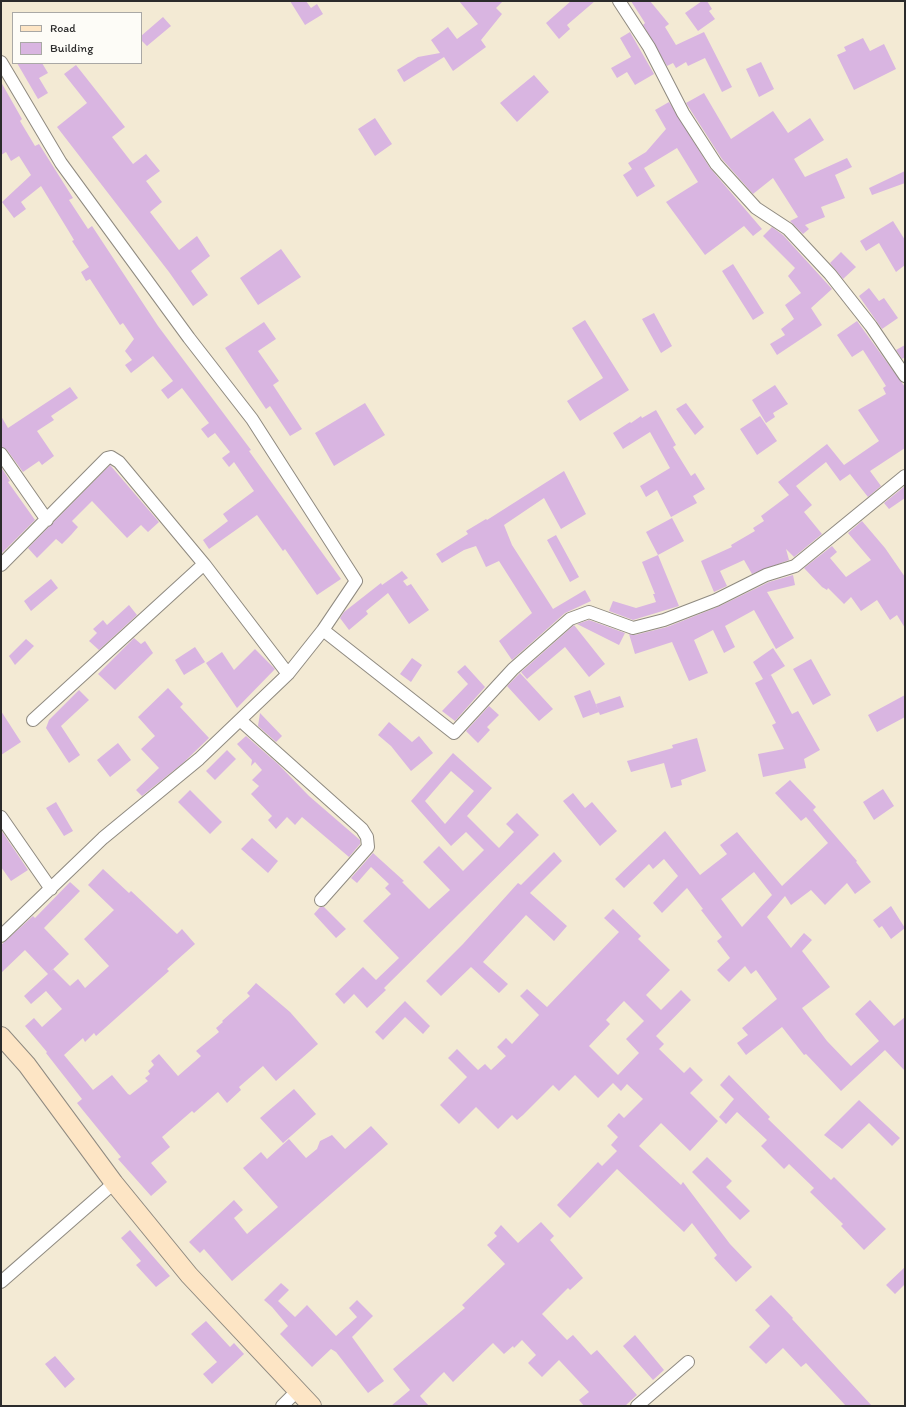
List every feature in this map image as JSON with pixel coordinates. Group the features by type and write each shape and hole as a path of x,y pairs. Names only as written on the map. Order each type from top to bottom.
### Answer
{"street":[{"path":"619,1 649,47 683,113 716,164 756,208 788,229 830,274 872,326 905,376"},
{"path":"1,62 61,164 184,331 252,419 356,580 323,630 288,674 199,759 103,838 1,936"},
{"path":"1,454 47,520"},
{"path":"1,565 107,458 111,457 119,462 204,564 288,674"},
{"path":"323,630 454,733 513,670 570,619 589,612 633,628 664,620 716,600 766,575 795,566 905,476"},
{"path":"33,720 204,564"},
{"path":"240,720 362,829 367,837 368,847 321,900"},
{"path":"1,817 51,889"},
{"path":"1,1036 31,1071 114,1183 189,1275 312,1406"},
{"path":"1,1282 114,1183"},
{"path":"637,1406 688,1362"},
{"path":"282,1406 297,1391"}],"building":[{"path":"290,1 306,1 311,8 317,4 323,14 305,25"},
{"path":"459,1 503,1 496,8 502,14 481,40 486,47 453,71 444,57 404,82 397,70 418,57 440,53 431,40 448,27 457,39 478,24"},
{"path":"571,1 595,1 567,25 570,29 559,39 546,23"},
{"path":"631,1 650,1 669,24 665,27 676,45 704,32 732,87 722,92 705,58 688,66 686,62 676,68 673,63 667,66 643,25 645,23"},
{"path":"702,1 707,1 712,9 709,11 715,19 698,31 685,13"},
{"path":"163,17 171,26 147,46 142,41 142,35"},
{"path":"630,32 654,74 635,85 627,72 617,78 611,68 631,57 620,38"},
{"path":"863,38 870,51 884,44 896,69 854,90 837,55 846,51 844,47"},
{"path":"761,62 774,89 759,97 746,69"},
{"path":"18,64 43,64 48,73 39,78 48,93 38,99"},
{"path":"76,65 125,127 112,137 133,164 146,154 160,171 146,181 162,202 150,212 179,250 197,236 210,256 191,271 208,295 193,306 169,272 57,127 87,103 64,74"},
{"path":"534,75 549,92 517,122 500,103"},
{"path":"1,82 22,119 20,121 35,146 39,144 73,198 69,200 88,229 92,226 158,326 251,450 249,451 341,579 317,595 285,549 283,551 257,515 209,549 203,540 228,521 223,514 254,491 234,462 229,467 222,458 230,452 215,433 208,438 201,429 209,423 182,388 168,399 161,390 173,381 153,356 131,373 125,365 132,360 125,351 134,339 123,323 120,325 90,279 86,281 81,272 89,267 72,241 74,240 41,186 21,202 26,209 14,218 2,202 31,175 19,156 11,161 6,152 1,155"},
{"path":"704,93 731,139 773,111 788,133 810,118 824,140 794,159 805,177 847,158 852,167 835,175 845,198 821,207 825,217 805,225 809,229 803,234 790,221 798,217 773,178 753,194 722,159 686,103"},
{"path":"669,102 710,168 762,229 753,236 744,226 705,255 666,202 698,182 677,148 644,168 655,186 637,197 623,175 632,169 628,163 646,152 666,129 655,110"},
{"path":"375,118 392,144 375,156 358,129"},
{"path":"905,171 905,183 872,195 869,188"},
{"path":"893,221 905,240 905,265 896,272 879,243 866,251 860,241"},
{"path":"772,227 783,235 832,289 811,308 822,325 777,355 770,344 785,335 781,329 794,319 785,305 801,293 788,276 795,268 763,236"},
{"path":"281,249 301,277 258,305 240,278"},
{"path":"841,252 856,267 843,279 830,263"},
{"path":"733,264 764,313 753,320 722,271"},
{"path":"869,288 879,301 884,298 898,318 882,329 859,296"},
{"path":"654,313 672,346 661,353 642,319"},
{"path":"585,320 629,390 580,421 567,401 603,378 572,328"},
{"path":"857,321 905,387 905,448 870,471 881,486 868,497 850,474 840,481 826,462 796,486 812,505 804,512 822,534 794,557 786,549 789,560 752,574 744,560 720,571 727,586 714,592 701,561 732,547 731,545 755,531 753,528 764,521 761,516 789,495 778,482 827,444 844,465 879,441 858,410 886,394 883,388 886,386 863,350 852,357 837,335"},
{"path":"264,322 276,339 258,351 279,381 273,385 302,429 290,436 270,406 266,409 225,348"},
{"path":"905,345 905,357 902,359 896,350"},
{"path":"775,385 788,404 773,413 775,417 766,423 752,400"},
{"path":"70,387 78,398 51,416 54,420 37,431 54,456 42,465 39,461 23,472 7,450 1,447 1,416 8,428"},
{"path":"365,403 385,435 334,466 315,433"},
{"path":"686,403 704,427 695,435 676,409"},
{"path":"656,410 676,445 673,447 691,476 695,473 705,489 693,496 697,503 671,517 657,490 646,497 640,486 670,468 650,432 623,449 613,433 641,416 642,418"},
{"path":"760,416 777,441 757,455 740,429"},
{"path":"110,465 159,522 148,532 141,525 127,538 92,501 72,521 78,527 71,535 62,544 56,539 37,558 28,548"},
{"path":"1,467 10,481 8,482 35,520 1,554"},
{"path":"564,471 586,514 561,529 544,498 504,525 512,545 553,609 585,590 591,601 565,613 512,660 499,641 532,613 499,561 486,567 476,546 464,550 442,563 436,554 468,534 466,531 486,519 487,520"},
{"path":"905,486 905,498 889,509 884,503"},
{"path":"672,518 684,541 658,555 646,532"},
{"path":"862,521 885,548 905,577 905,628 897,615 890,620 877,600 861,611 851,597 844,604 828,588 827,590 822,587 804,568 832,546 837,552 830,558 846,577 871,560 848,533"},
{"path":"556,535 579,577 570,582 547,540"},
{"path":"658,555 679,606 633,620 609,611 613,601 636,608 656,602 653,594 655,594 642,562"},
{"path":"402,571 408,578 403,581 407,586 411,584 429,610 409,624 388,593 366,611 368,614 349,630 340,618 344,612 381,583 382,585"},
{"path":"793,575 795,585 767,592 794,638 776,649 754,610 725,626 735,647 724,653 713,630 694,640 708,673 689,681 672,642 635,654 629,634 635,635 667,627 720,606 769,582"},
{"path":"51,579 58,588 31,611 24,601"},
{"path":"129,605 137,615 99,650 89,641 97,633 93,629 103,620 107,625"},
{"path":"589,620 625,633 619,645 577,624"},
{"path":"574,625 605,664 589,677 565,647 527,679 521,672"},
{"path":"134,638 141,644 145,641 153,653 115,690 98,674"},
{"path":"26,639 34,646 15,665 9,656"},
{"path":"195,647 205,662 184,675 175,660"},
{"path":"773,648 785,666 769,676 771,675 792,714 798,711 820,750 804,759 806,768 763,777 758,754 784,749 772,725 776,723 755,683 763,679 753,662"},
{"path":"255,649 275,669 237,708 206,663 222,652 234,670"},
{"path":"412,658 422,665 411,682 400,674"},
{"path":"811,659 831,695 813,705 793,669"},
{"path":"465,665 485,687 455,721 442,711 468,684 457,672"},
{"path":"520,673 553,709 539,721 507,686"},
{"path":"168,688 183,704 180,707 209,738 183,763 142,796 136,790 159,768 141,749 155,736 138,717"},
{"path":"79,690 89,700 61,726 80,755 69,763 46,728 49,720"},
{"path":"590,690 599,712 583,718 574,696"},
{"path":"905,695 905,717 877,732 868,715"},
{"path":"620,696 624,707 600,715 596,704"},
{"path":"489,706 499,715 487,727 490,730 478,743 466,731"},
{"path":"1,711 21,742 1,755"},
{"path":"260,713 282,736 276,742 258,726"},
{"path":"389,722 412,742 419,736 433,753 411,771 391,746 378,735"},
{"path":"246,736 278,764 309,796 360,840 360,844 349,857 302,817 295,825 287,817 276,829 268,820 272,816 251,794 259,786 252,780 262,770 255,762 251,766 252,760 237,744"},
{"path":"697,738 706,771 681,780 682,785 671,788 664,763 631,772 627,761 673,748 672,745"},
{"path":"118,743 131,760 110,777 97,760"},
{"path":"227,750 236,759 215,780 206,771"},
{"path":"453,753 492,788 467,816 499,848 514,832 506,824 517,813 539,835 384,988 386,990 367,1008 354,994 344,1004 335,994 363,967 376,980 399,958 363,921 391,894 385,888 389,884 371,867 357,883 351,878 373,853 404,881 402,882 429,909 450,890 423,862 439,846 463,871 484,850 466,832 451,846 411,801","holes":["451,771 474,791 445,824 425,801"]},
{"path":"790,780 816,807 813,810 857,861 856,862 871,882 855,894 847,883 825,905 811,890 791,905 785,896 767,917 791,948 804,933 812,940 802,951 830,987 802,1008 827,1041 851,1066 879,1041 855,1014 870,1000 894,1026 905,1017 905,1071 885,1050 841,1091 806,1054 804,1055 782,1027 746,1055 737,1043 748,1035 742,1028 777,999 756,970 751,974 745,966 729,982 717,970 730,958 717,941 722,937 701,910 703,909 687,888 662,913 653,903 678,876 664,859 653,869 649,864 624,888 615,879 665,831 700,875 727,854 720,845 737,832 782,886 828,843 806,817 801,821 775,793","holes":["754,872 772,895 742,927 721,899"]},
{"path":"883,789 894,806 874,820 863,802"},
{"path":"190,790 222,822 210,834 178,802"},
{"path":"573,793 585,808 592,802 617,831 600,846 563,801"},
{"path":"56,802 73,831 64,836 46,808"},
{"path":"1,830 28,870 11,881 1,867"},
{"path":"252,838 278,861 268,873 241,849"},
{"path":"554,852 562,861 530,893 567,926 554,941 526,915 483,962 508,984 499,993 471,967 441,996 426,981 463,944 518,883 521,885"},
{"path":"103,869 129,893 131,891 177,934 182,929 195,944 167,969 169,971 96,1036 94,1033 85,1042 83,1038 64,1055 93,1090 112,1075 130,1095 148,1081 145,1078 150,1074 148,1071 154,1065 151,1061 159,1054 178,1076 201,1056 196,1051 219,1032 216,1028 250,996 247,993 256,983 290,1012 318,1044 276,1081 263,1066 239,1087 241,1090 227,1103 218,1092 194,1113 192,1111 162,1137 170,1147 151,1163 167,1182 151,1196 118,1159 121,1157 77,1103 82,1099 46,1053 47,1052 25,1026 34,1018 42,1027 62,1009 46,991 31,1004 24,996 48,974 25,950 1,973 1,945 33,916 35,918 70,882 80,891 44,928 69,954 53,969 70,986 78,979 85,988 109,966 84,939 114,910 88,885"},
{"path":"891,906 905,928 891,939 882,926 879,928 873,920"},
{"path":"320,907 324,907 346,929 336,938 314,914"},
{"path":"613,909 641,936 638,939 670,970 646,995 661,1010 681,990 691,1000 656,1036 664,1044 659,1049 684,1073 690,1067 703,1080 690,1093 718,1121 690,1151 661,1123 639,1146 681,1185 683,1182 730,1244 752,1267 736,1282 714,1258 717,1255 692,1223 684,1232 617,1169 570,1218 557,1205 598,1162 602,1166 617,1151 611,1145 618,1137 607,1126 619,1113 624,1118 643,1099 627,1084 621,1091 613,1083 598,1098 575,1075 559,1091 553,1085 517,1120 512,1115 498,1129 476,1107 459,1124 440,1105 467,1077 448,1058 457,1049 478,1070 485,1064 491,1070 506,1056 497,1047 506,1038 512,1044 539,1015 520,996 527,989 547,1007 619,932 604,918","holes":["624,1001 644,1021 626,1039 639,1053 618,1075 589,1046 610,1024 606,1020"]},
{"path":"405,1001 430,1026 423,1034 405,1017 383,1040 375,1032"},
{"path":"729,1075 770,1117 768,1119 831,1180 834,1177 886,1229 864,1250 841,1226 843,1224 810,1192 814,1188 789,1164 784,1169 761,1146 767,1140 737,1112 726,1124 719,1117 734,1099 720,1085"},
{"path":"294,1089 316,1114 283,1143 260,1118"},
{"path":"859,1100 900,1138 892,1146 869,1123 842,1149 824,1135"},
{"path":"371,1126 388,1144 232,1281 204,1249 200,1253 189,1242 234,1200 243,1210 234,1218 247,1234 278,1207 243,1168 261,1152 267,1159 289,1139 306,1158 317,1149 320,1141 332,1135 345,1149"},
{"path":"707,1157 732,1181 726,1187 750,1211 740,1220 692,1172"},
{"path":"541,1222 554,1236 550,1240 583,1278 570,1290 568,1288 542,1314 567,1340 573,1335 591,1355 597,1350 637,1395 625,1406 584,1406 579,1400 589,1392 559,1360 542,1377 528,1363 536,1355 522,1340 514,1348 513,1346 504,1354 493,1343 453,1382 444,1372 420,1396 429,1406 391,1406 410,1390 393,1369 465,1308 462,1305 505,1264 487,1245 497,1236 494,1233 501,1225 518,1243"},
{"path":"130,1230 170,1276 156,1287 136,1265 141,1261 121,1238"},
{"path":"905,1267 905,1284 895,1294 886,1285"},
{"path":"281,1283 289,1290 278,1301 295,1317 307,1305 336,1336 357,1317 349,1308 357,1300 373,1316 352,1337 384,1381 368,1393 336,1352 331,1349 312,1367 280,1334 288,1326 264,1300"},
{"path":"771,1295 872,1406 846,1406 806,1363 801,1367 783,1348 766,1364 749,1347 770,1326 755,1310"},
{"path":"206,1321 230,1347 234,1343 244,1354 212,1384 203,1374 217,1362 191,1334"},
{"path":"635,1335 664,1370 653,1380 623,1346"},
{"path":"55,1356 75,1379 65,1388 45,1364"}]}
